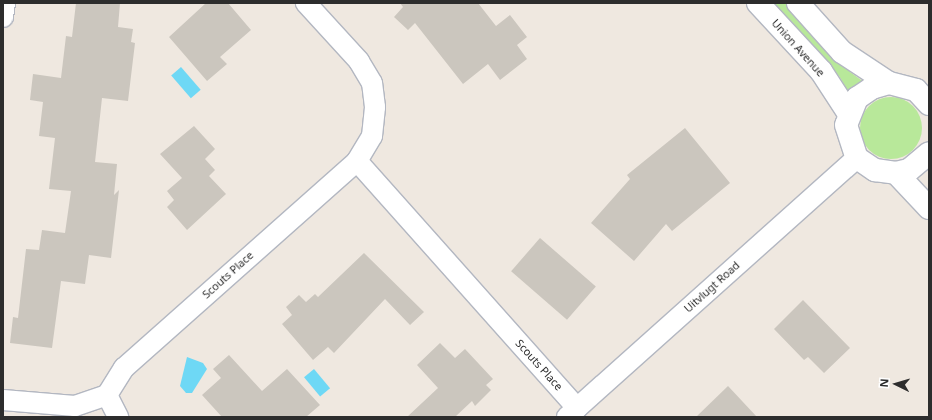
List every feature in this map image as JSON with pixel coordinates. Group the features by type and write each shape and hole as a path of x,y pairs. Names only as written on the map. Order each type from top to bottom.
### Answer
{"street":[{"path":"3,17 5,3"},
{"name":"Scouts Place","path":"107,395 124,368 357,161 372,136 375,107 372,83 359,61 306,3"},
{"name":"Union Avenue","path":"758,3 821,71 849,114"},
{"path":"798,3 842,52 889,83 916,90 928,100"},
{"path":"889,83 872,88 857,98 849,114 847,137 857,158 875,170 896,173 915,166 929,153"},
{"name":"Uitvlugt Road","path":"572,412 857,158"},
{"name":"Scouts Place","path":"357,161 572,412"},
{"path":"896,173 929,208"},
{"path":"3,400 75,406 107,395 118,417"}],"green space":[{"path":"773,3 787,3 850,72 868,85 852,98 839,76"},
{"path":"885,97 897,97 913,106 920,116 922,128 920,140 913,150 897,159 885,159 874,154 865,145 860,134 860,122 865,111 874,102"}],"water":[{"path":"181,67 201,90 191,98 171,76"},
{"path":"187,357 203,363 207,369 192,393 186,393 180,386"},
{"path":"314,369 330,388 320,397 304,377"}],"building":[{"path":"76,3 120,3 118,27 133,29 131,42 135,43 128,101 102,98 95,162 117,164 114,195 119,190 111,258 89,255 85,284 61,281 52,348 10,343 13,317 18,318 26,249 39,250 42,230 65,233 71,191 49,189 55,138 39,136 43,102 30,100 33,74 61,78 66,36 72,37"},
{"path":"206,3 228,3 251,30 220,57 227,64 207,81 169,37"},
{"path":"400,3 478,3 496,26 510,15 527,37 517,45 527,59 500,80 488,64 463,84 415,23 408,30 394,17 403,7"},
{"path":"194,126 215,149 205,159 215,170 209,176 226,194 187,230 167,207 174,200 167,191 182,178 160,154"},
{"path":"685,128 730,183 672,231 666,224 634,261 591,223 630,179 627,175"},
{"path":"540,238 596,287 567,320 511,271"},
{"path":"364,253 424,312 410,325 385,299 334,353 328,347 313,360 282,324 292,315 286,307 299,295 306,302 315,294 318,297"},
{"path":"803,300 850,348 824,373 808,357 804,360 774,329"},
{"path":"440,343 455,358 465,349 493,379 486,385 491,390 475,406 472,401 455,417 407,417 438,388 417,365"},
{"path":"229,355 262,391 287,369 320,405 306,417 222,417 202,395 221,378 213,369"},
{"path":"728,386 757,417 696,417"}]}
